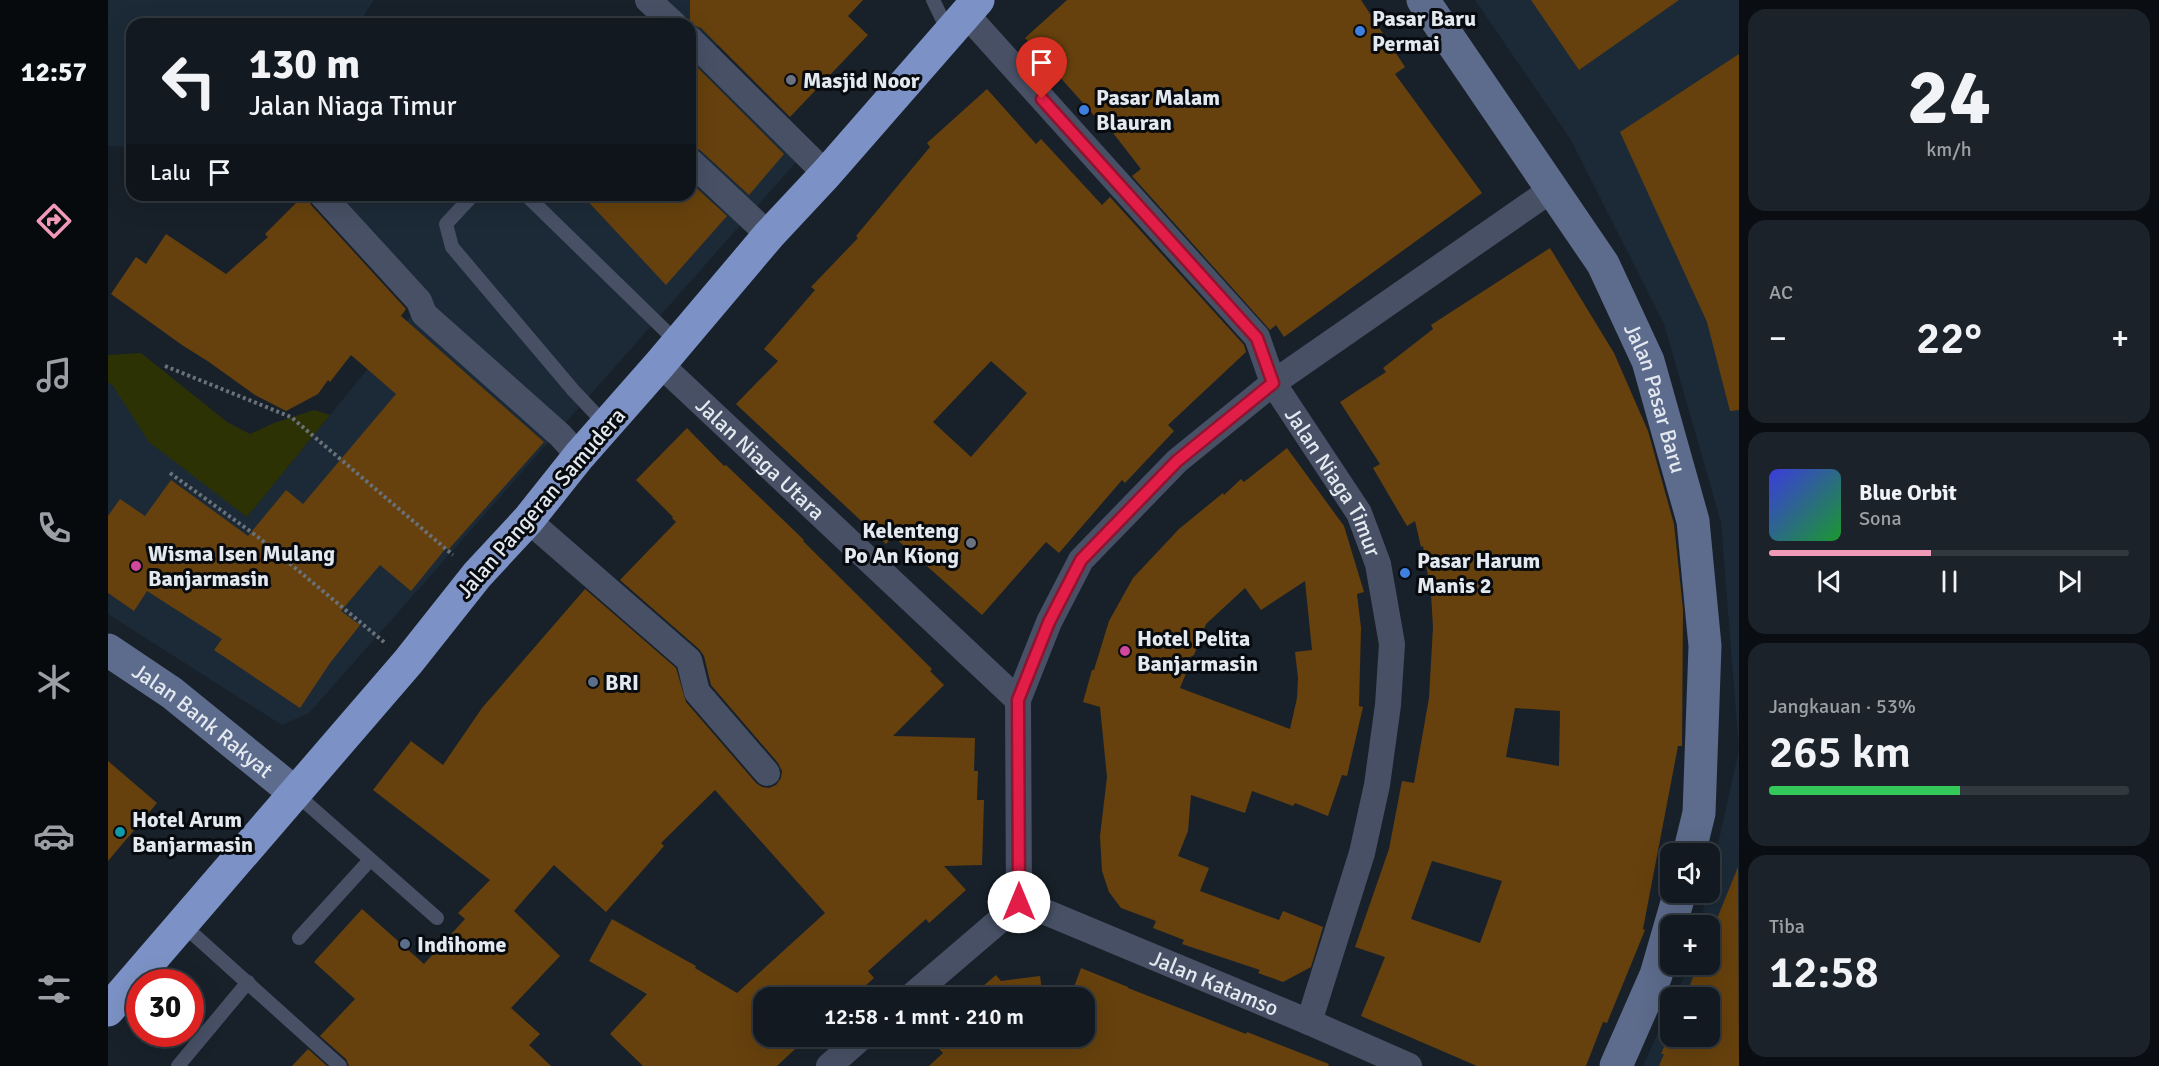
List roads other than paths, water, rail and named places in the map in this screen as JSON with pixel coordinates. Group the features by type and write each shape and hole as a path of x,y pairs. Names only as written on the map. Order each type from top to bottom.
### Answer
{"highway":[{"name":"Jalan Pangeran Samudera","path":"108,1010 408,662 477,575 528,520 579,456 769,235 826,174 964,16"}],"street":[{"path":"648,0 668,18"},
{"name":"Jalan Pasar Baru","path":"1423,0 1603,264 1648,361 1693,521 1705,646 1699,813 1692,843"},
{"name":"Jalan Niaga Timur","path":"964,16 1257,338 1273,383 1359,513 1378,564 1392,644 1388,705 1377,785 1362,853 1309,1022"},
{"path":"696,45 826,174"},
{"path":"696,167 769,235"},
{"path":"922,987 1019,902 1018,700 1049,622 1081,560 1177,461 1273,383 1551,190"},
{"path":"327,201 419,301 424,314 561,435 579,456"},
{"name":"Jalan Niaga Utara","path":"669,353 1018,700"},
{"path":"528,520 689,660 697,692 767,773"},
{"name":"Jalan Bank Rakyat","path":"108,650 172,693 295,793"},
{"name":"Jalan Katamso","path":"1019,902 1409,1066"},
{"path":"1616,1066 1656,975 1677,903"},
{"path":"829,1066 851,1047"}],"lane":[{"path":"933,0 964,16"},
{"path":"467,201 446,224 452,248 573,390 606,425"},
{"path":"531,201 669,353"},
{"path":"295,793 437,918"},
{"path":"299,938 370,860"},
{"path":"182,924 340,1066"},
{"path":"178,1066 248,982"}],"place":[{"name":"Pasar Baru Permai","path":"1360,31"},
{"name":"Masjid Noor","path":"791,80"},
{"name":"Pasar Malam Blauran","path":"1084,110"},
{"name":"Kelenteng Po An Kiong","path":"971,543"},
{"name":"Wisma Isen Mulang Banjarmasin","path":"136,566"},
{"name":"Pasar Harum Manis 2","path":"1405,573"},
{"name":"Hotel Pelita Banjarmasin","path":"1125,651"},
{"name":"BRI","path":"593,682"},
{"name":"Hotel Arum Banjarmasin","path":"120,832"},
{"name":"Indihome","path":"405,944"}]}
